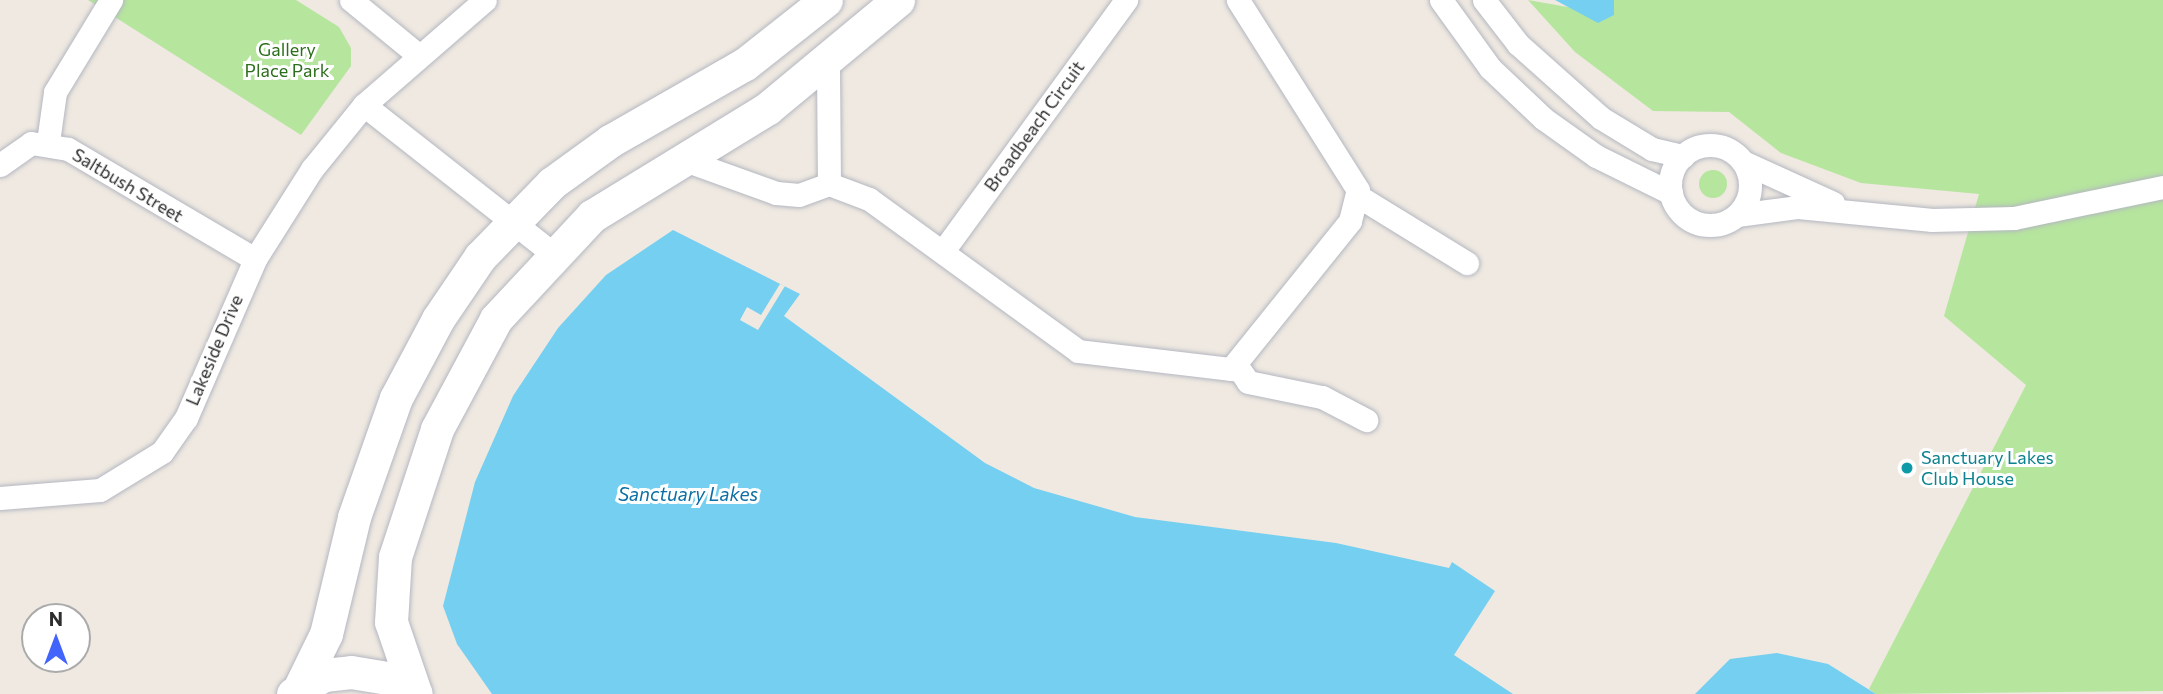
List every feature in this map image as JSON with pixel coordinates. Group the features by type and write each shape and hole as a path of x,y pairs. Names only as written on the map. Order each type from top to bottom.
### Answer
{"street":[{"path":"0,165 22,146 48,142 55,92 111,0"},
{"path":"351,0 417,54"},
{"name":"Lakeside Drive","path":"0,498 86,494 116,485 155,458 180,429 255,259 295,193 364,105 417,54 485,0"},
{"path":"297,690 326,634 354,517 396,398 455,292 511,223 552,183 610,141 713,84 792,29 826,0"},
{"path":"416,693 390,614 402,528 437,429 474,355 552,253 636,184 768,108 828,63 898,0"},
{"name":"Broadbeach Circuit","path":"943,251 1126,0"},
{"path":"679,158 776,192 799,195 829,184 869,199 1078,351 1208,370 1237,366 1350,221 1358,197 1352,172 1238,0"},
{"path":"1441,0 1490,68 1544,119 1596,156 1671,193 1681,212 1703,225 1737,215 1842,208 1931,220 2014,218 2163,187"},
{"path":"1484,0 1518,44 1601,118 1652,149 1683,156 1707,145 1842,208"},
{"path":"792,29 828,63 829,184"},
{"path":"364,105 552,253"},
{"path":"610,141 636,184"},
{"name":"Saltbush Street","path":"48,142 255,259"},
{"path":"1671,193 1683,156"},
{"path":"1737,215 1749,195 1743,162"},
{"path":"1358,197 1467,263"},
{"path":"1237,366 1248,382 1322,397 1366,420"},
{"path":"297,690 351,672 393,680 416,693"}],"green space":[{"name":"Gallery Place Park","path":"88,0 296,0 339,27 351,48 351,66 301,135"},
{"path":"1528,0 1613,15 1614,0 2163,0 2163,691 1876,694 1869,689 2026,385 1944,316 1979,194 1861,183 1781,153 1729,112 1653,111 1575,52"},
{"path":"1713,170 1723,174 1727,184 1723,194 1713,198 1703,194 1699,184 1703,174"}],"water":[{"path":"1555,0 1614,0 1614,15 1598,23"},
{"name":"Sanctuary Lakes","path":"673,230 800,294 784,316 985,463 1034,488 1135,517 1336,543 1449,568 1452,562 1495,591 1454,655 1513,694 492,694 457,644 443,606 475,482 513,396 558,328 606,275"},
{"path":"1777,653 1828,664 1876,694 1695,694 1730,659"}],"pier":[{"path":"780,284 785,286 758,330 740,320 747,307 761,315"}],"place":[{"name":"Sanctuary Lakes Club House","path":"1907,468"}]}
